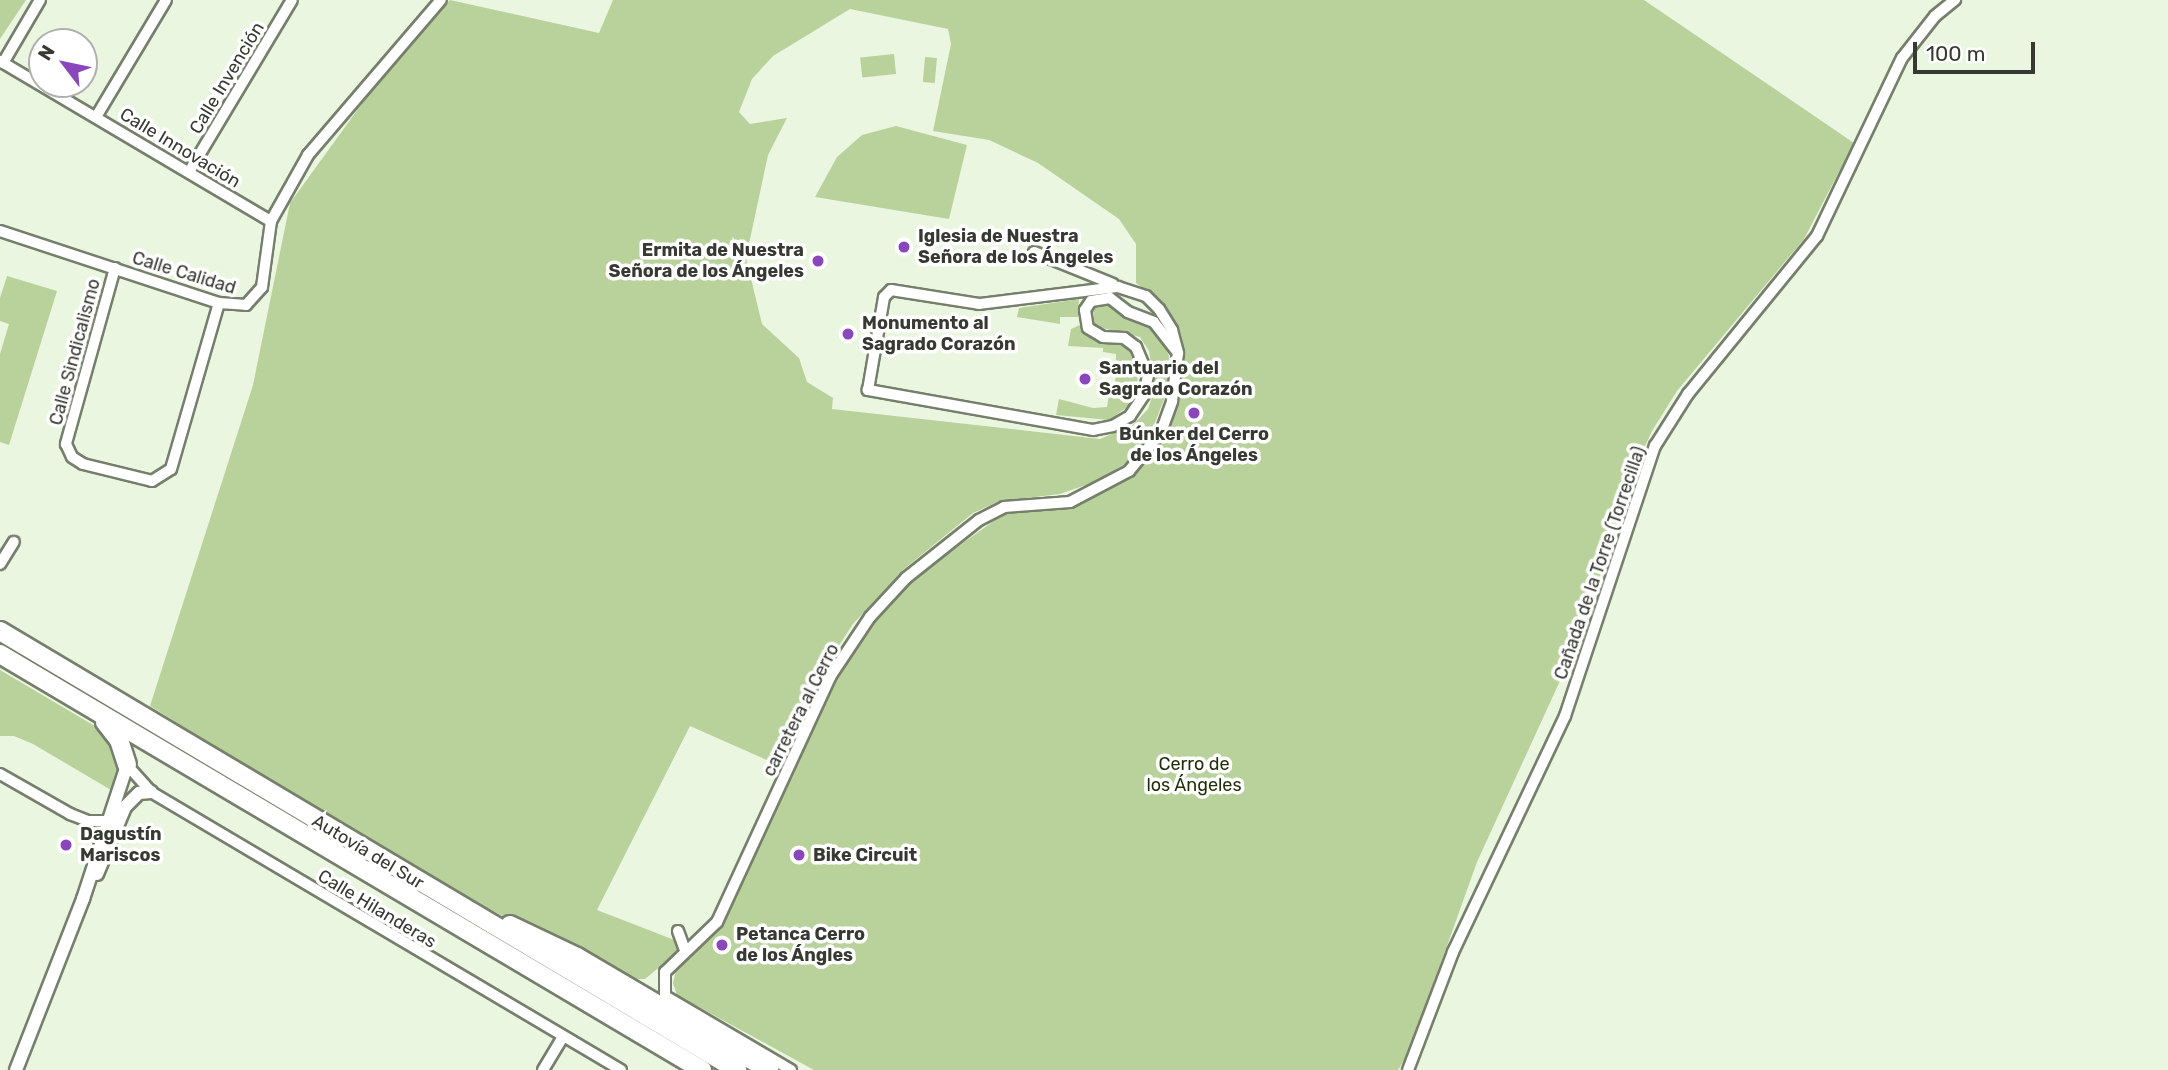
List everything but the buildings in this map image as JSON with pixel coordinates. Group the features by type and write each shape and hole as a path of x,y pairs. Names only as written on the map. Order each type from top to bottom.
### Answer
{"highway":[{"path":"0,619 38,643 49,659"},
{"name":"Autovía del Sur","path":"0,631 737,1070"},
{"name":"Autovía del Sur","path":"0,654 702,1070"},
{"path":"99,714 119,740 127,765"},
{"path":"420,883 577,957 769,1070"}],"street":[{"path":"2,62 40,0"},
{"path":"96,117 166,0"},
{"name":"Calle Invención","path":"190,172 292,0"},
{"name":"Calle Calidad","path":"0,231 234,307 256,297 271,221 308,155 441,0"},
{"name":"Cañada de la Torre (Torrecilla)","path":"1408,1070 1467,922 1565,716 1656,446 1688,394 1817,236 1902,58 1935,16 1955,0"},
{"name":"Calle Innovación","path":"2,62 271,221"},
{"path":"1034,252 1139,293 1159,309 1172,330 1178,353"},
{"name":"Calle Sindicalismo","path":"115,268 66,444 72,457 83,464 152,481 171,469 219,303"},
{"path":"1118,287 979,304 891,290 884,297 868,390 1093,430 1112,426 1130,416 1144,394 1148,375 1136,347 1124,338 1103,337 1088,328 1085,310 1091,301 1101,297 1154,322 1178,353"},
{"path":"1116,303 1118,287"},
{"path":"1133,314 1130,302 1139,293"},
{"name":"carretera al Cerro","path":"791,1070 665,996 665,971 717,922 830,677 870,617 906,578 979,520 1004,508 1070,502 1129,471 1161,432 1172,401 1178,353"},
{"path":"0,564 13,542"},
{"path":"16,1070 112,825 127,765"},
{"name":"Calle Hilanderas","path":"127,765 151,792 621,1070"},
{"path":"0,774 70,814 88,821 112,825"},
{"path":"112,825 132,798 151,792"},
{"path":"678,931 685,950"},
{"path":"543,1070 563,1037"}],"green space":[{"path":"0,0 26,0 0,39"},
{"name":"Cerro de los Ángeles","path":"450,0 599,33 613,0 1644,0 1854,143 1804,239 1677,391 1652,431 1634,470 1581,635 1477,862 1409,1052 1398,1070 814,1070 677,995 673,983 676,971 723,926 830,677 866,628 909,581 1008,511 1071,507 1133,477 1170,428 1180,397 1183,344 1176,322 1164,304 1136,283 1136,244 1119,219 1038,163 989,140 933,131 951,44 948,29 850,9 773,56 752,79 739,112 750,124 787,118 768,155 746,258 762,324 799,358 807,382 833,398 832,409 1100,439 1133,425 1148,409 1155,388 1149,351 1140,337 1094,326 1093,308 1107,303 1134,322 1153,329 1162,339 1169,356 1167,392 1152,430 1130,461 1097,481 1060,494 1000,501 973,513 904,569 853,624 838,647 824,685 778,765 690,726 597,910 677,941 683,947 674,955 645,979 629,979 433,881 150,706 253,385 290,203 379,80"},
{"path":"894,54 896,74 862,77 860,58"},
{"path":"925,57 937,58 935,83 923,82"},
{"path":"896,126 967,145 949,219 815,197 837,157 862,135"},
{"path":"7,276 57,291 9,445 0,442 0,354 9,324 0,321 0,298"},
{"path":"1079,299 1078,317 1060,317 1060,324 1017,317 1019,308"},
{"path":"1080,325 1093,339 1122,344 1133,353 1138,369 1137,392 1130,405 1109,420 1056,415 1059,399 1093,408 1107,407 1110,388 1115,389 1116,354 1103,352 1103,348 1068,346 1071,329"},
{"path":"0,670 110,735 121,765 115,787 111,790 33,744 14,736 0,736"}],"place":[{"name":"Iglesia de Nuestra Señora de los Ángeles","path":"904,247"},
{"name":"Ermita de Nuestra Señora de los Ángeles","path":"818,261"},
{"name":"Monumento al Sagrado Corazón","path":"848,334"},
{"name":"Santuario del Sagrado Corazón","path":"1085,379"},
{"name":"Búnker del Cerro de los Ángeles","path":"1194,413"},
{"name":"Dagustín Mariscos","path":"66,845"},
{"name":"Bike Circuit","path":"799,855"},
{"name":"Petanca Cerro de los Ángles","path":"722,945"}]}
